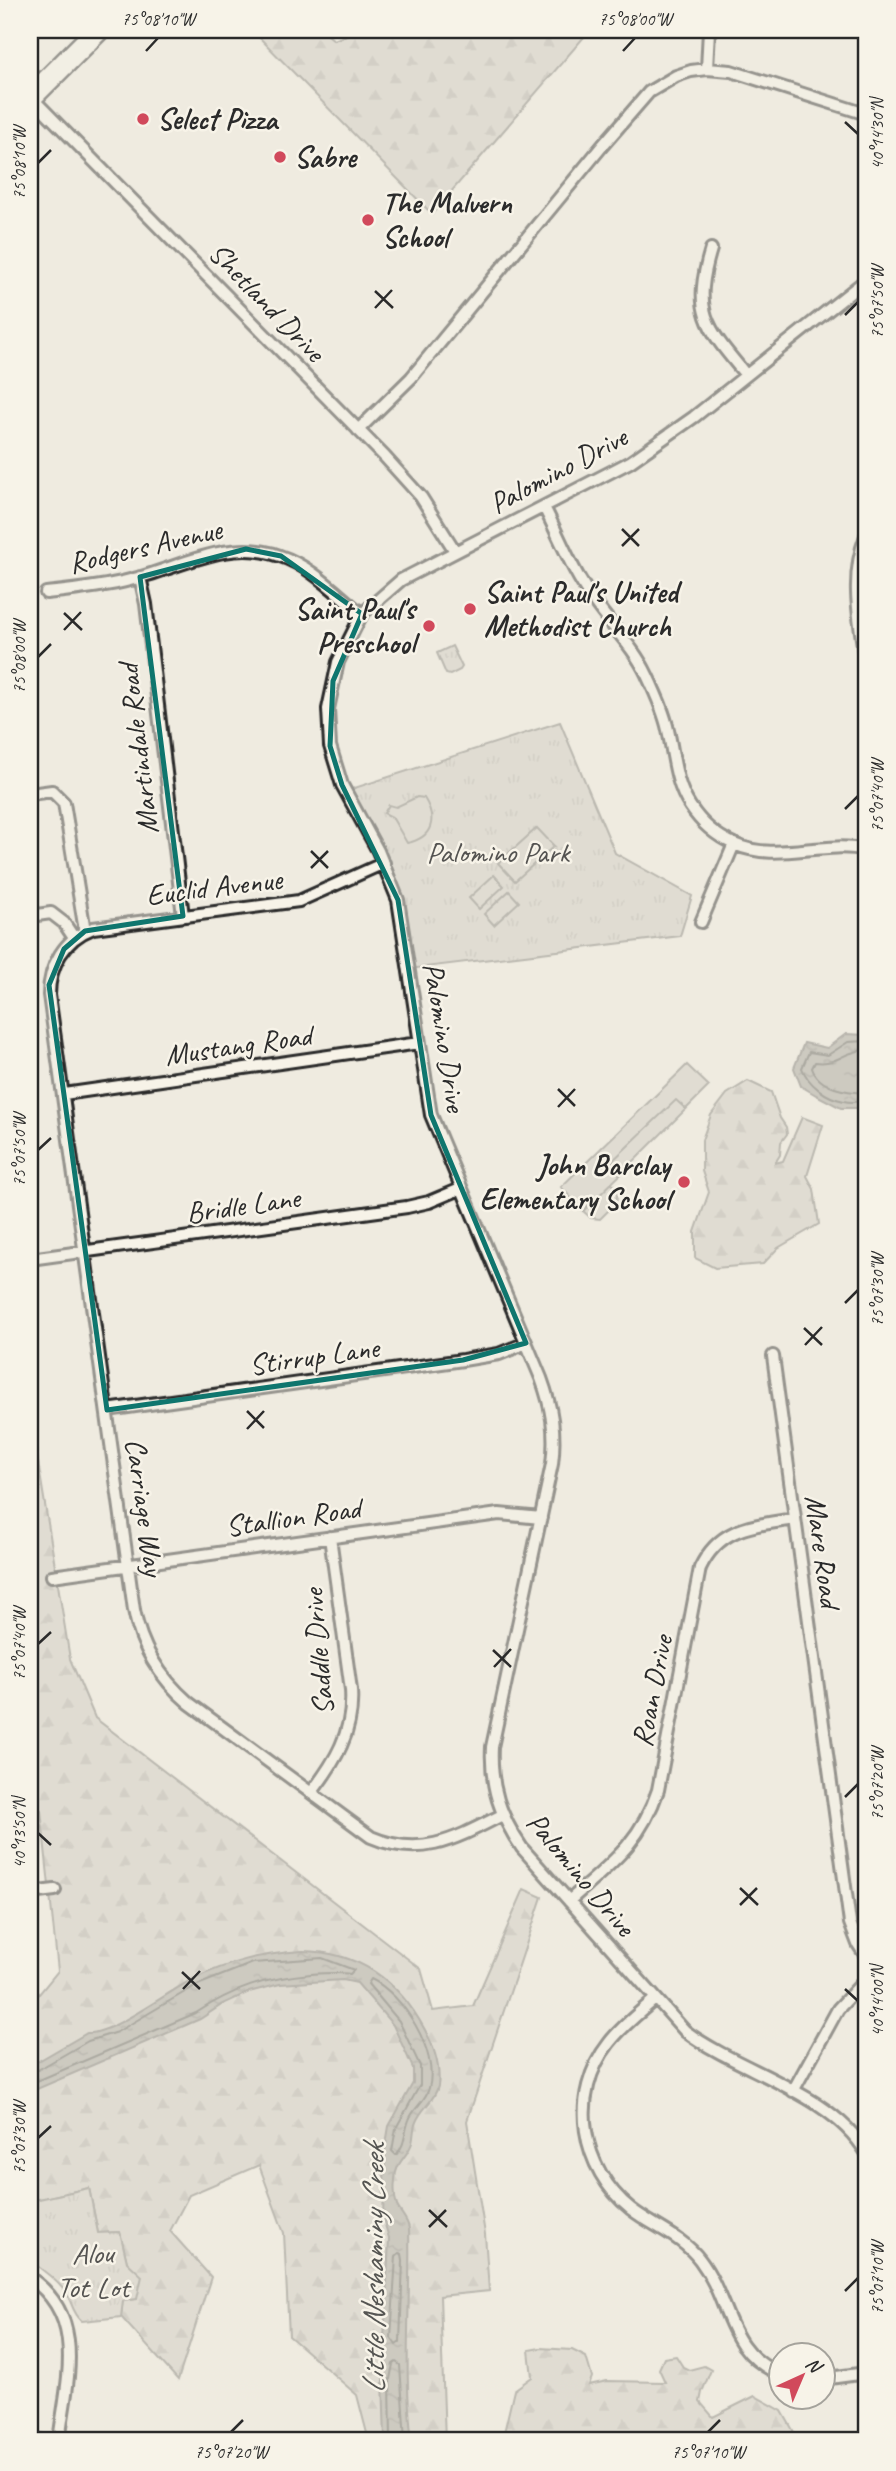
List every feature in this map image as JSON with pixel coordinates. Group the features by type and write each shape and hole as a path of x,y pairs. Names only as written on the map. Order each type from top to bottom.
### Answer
{"highway":[{"path":"30,98 99,30"}],"street":[{"path":"706,69 709,30"},
{"path":"358,430 411,378 640,100 658,85 676,76 706,69 730,71 866,114"},
{"name":"Shetland Drive","path":"30,98 421,497 455,551"},
{"path":"711,249 701,292 705,316 712,333 746,375"},
{"name":"Palomino Drive","path":"866,280 667,438 630,462 401,580 362,614 338,662 330,695 328,728 330,746 342,785 384,863 402,917 431,1115 550,1404 554,1428 552,1464 492,1747 492,1783 502,1815 522,1848 685,2031 834,2116 866,2152"},
{"path":"544,507 585,587 634,652 647,674 667,726 678,780 690,806 709,828 734,844 757,851 779,853 841,847 866,850"},
{"path":"866,536 859,556 856,580 866,666"},
{"name":"Rodgers Avenue","path":"46,593 105,586 232,550 266,552 281,556 307,571 362,614"},
{"name":"Martindale Road","path":"140,577 146,604 183,916"},
{"path":"30,794 52,791 64,803 85,931"},
{"path":"701,922 734,844"},
{"name":"Euclid Avenue","path":"71,941 93,928 299,901 384,863"},
{"path":"30,916 51,913 64,923 71,941"},
{"name":"Carriage Way","path":"71,941 56,961 49,985 134,1610 150,1657 167,1682 190,1703 371,1837 395,1846 420,1847 445,1842 502,1815"},
{"name":"Mustang Road","path":"64,1094 419,1043"},
{"name":"Bridle Lane","path":"30,1259 407,1207 429,1202 460,1189"},
{"name":"Stirrup Lane","path":"107,1410 463,1360 499,1354 526,1343"},
{"name":"Mare Road","path":"772,1356 850,1923 866,1956"},
{"name":"Stallion Road","path":"52,1576 499,1514 541,1518"},
{"name":"Roan Drive","path":"569,1901 627,1849 652,1808 658,1790 698,1579 705,1559 723,1538 735,1531 794,1519"},
{"name":"Saddle Drive","path":"310,1793 338,1755 351,1715 351,1690 330,1537"},
{"path":"30,1894 55,1891"},
{"path":"793,2091 838,2009 866,1979"},
{"path":"655,1999 619,2031 593,2068 583,2110 592,2157 608,2185 620,2199 634,2211 675,2236 696,2255 712,2278 738,2339 758,2362 766,2366"},
{"path":"30,2278 54,2300 68,2332 69,2352 59,2441"},
{"path":"836,2377 866,2373"},
{"path":"30,2438 44,2441"}],"highlighted area":[{"path":"246,549 281,556 362,614 333,681 330,746 342,785 398,900 431,1115 526,1343 463,1360 107,1410 49,985 64,949 85,931 183,916 140,577"}],"green space":[{"path":"252,30 322,30 334,40 347,35 349,30 590,30 432,214"},
{"path":"452,646 462,667 450,675 446,674 437,653"},
{"name":"Palomino Park","path":"560,722 615,853 692,896 680,936 409,969 398,900 345,791"},
{"path":"417,797 424,798 428,806 431,814 430,827 422,837 407,843 392,817 384,813 389,805 396,807"},
{"path":"537,828 554,846 515,881 498,863"},
{"path":"494,875 504,886 479,909 469,898"},
{"path":"509,891 519,902 494,925 484,914"},
{"path":"687,1065 709,1086 686,1109 676,1100 610,1163 620,1175 583,1211 561,1187"},
{"path":"748,1081 771,1092 786,1127 787,1134 781,1142 780,1155 775,1163 783,1161 802,1117 823,1125 807,1176 814,1189 819,1224 778,1248 763,1264 715,1268 695,1258 695,1232 709,1192 702,1171 702,1140 711,1115 727,1094"},
{"path":"676,1099 686,1109 620,1175 609,1164"},
{"path":"611,1183 618,1189 616,1203 600,1219 591,1218 583,1211"},
{"path":"30,1412 70,1659 95,1718 421,1969 433,2011 473,2006 524,1889 542,1897 467,2121 485,2234 489,2291 440,2296 445,2441 369,2441 357,2395 289,2336 284,2233 259,2165 189,2195 170,2231 211,2277 178,2380 121,2317 127,2262 120,2232 98,2233 89,2188 30,2201 30,2005 58,1971 41,1810 30,1812"},
{"name":"Alou Tot Lot","path":"89,2188 98,2233 120,2232 127,2262 142,2276 137,2299 123,2301 121,2317 82,2321 65,2291 30,2261 30,2201"},
{"path":"529,2350 572,2350 586,2357 592,2377 589,2385 607,2381 665,2382 659,2369 664,2358 676,2356 683,2367 689,2370 704,2366 711,2370 700,2402 713,2417 755,2396 766,2402 766,2412 783,2412 794,2432 776,2435 773,2441 502,2441 514,2390 532,2377"}],"water":[{"path":"846,1034 866,1035 866,1108 841,1108 816,1095 801,1086 794,1068 804,1043 827,1048"},
{"path":"303,1951 342,1957 376,1972 403,1997 415,2013 436,2057 438,2086 416,2122 412,2143 399,2164 394,2187 397,2206 409,2229 408,2362 412,2441 385,2441 383,2379 388,2350 384,2340 389,2238 383,2218 385,2150 389,2126 413,2083 413,2068 393,2025 357,1983 343,1980 280,1984 249,1992 200,2019 30,2092 30,2066 87,2033 110,2027 193,1979 221,1967 260,1956"}],"place":[{"name":"Select Pizza","path":"143,119"},
{"name":"Sabre","path":"280,157"},
{"name":"The Malvern School","path":"368,220"},
{"name":"Saint Paul's United Methodist Church","path":"470,609"},
{"name":"Saint Paul's Preschool","path":"429,626"},
{"name":"John Barclay Elementary School","path":"684,1182"}],"water label":[{"name":"Little Neshaminy Creek","path":"373,2269"}]}
